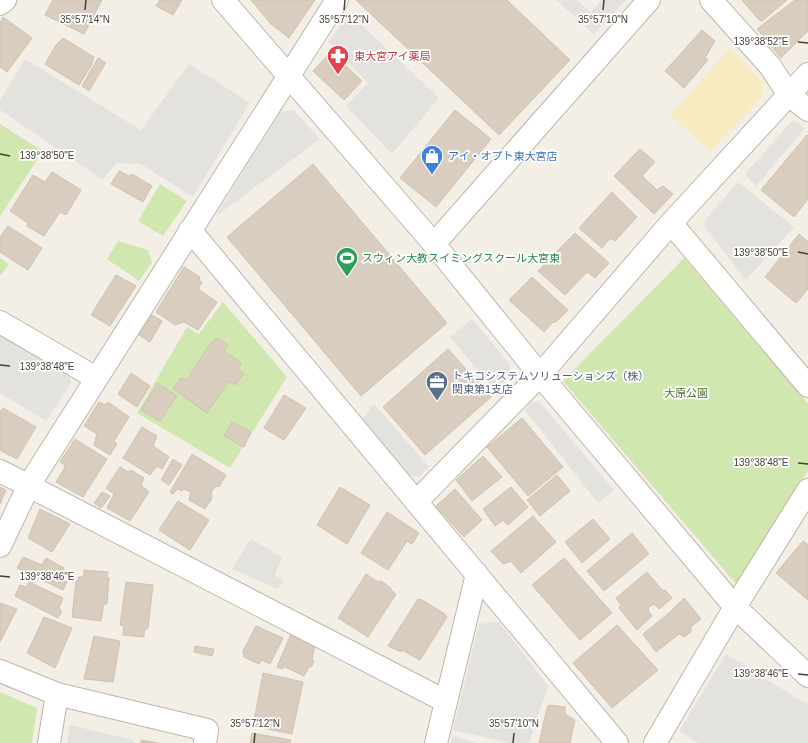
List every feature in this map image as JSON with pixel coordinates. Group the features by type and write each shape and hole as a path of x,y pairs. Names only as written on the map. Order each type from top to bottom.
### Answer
{"street":[{"path":"0,4 4,0"},
{"path":"223,0 434,244 540,375 735,607 808,676"},
{"path":"0,546 28,486 337,0"},
{"path":"434,244 649,0"},
{"path":"711,0 770,66 789,95 808,110"},
{"path":"416,502 540,375 672,222 808,74"},
{"path":"672,222 808,386"},
{"path":"190,230 617,743"},
{"path":"0,322 96,378"},
{"path":"0,471 445,701"},
{"path":"655,743 735,607 808,490"},
{"path":"436,743 477,574"},
{"path":"0,671 58,694 207,730 205,743"},
{"path":"49,743 58,694"}],"green space":[{"path":"0,124 43,151 0,216"},
{"path":"160,184 187,201 163,236 138,221"},
{"path":"118,241 148,250 152,262 139,281 107,259"},
{"path":"0,258 9,264 0,276"},
{"name":"大原公園","path":"684,258 808,404 808,470 737,585 563,381"},
{"path":"223,302 287,377 230,468 137,413 187,327 199,334"},
{"path":"0,692 37,708 32,743 0,743"}],"sand":[{"path":"730,48 763,83 763,96 710,151 670,115"}],"shaded area":[{"path":"556,0 577,0 591,12 602,0 626,0 594,34"},
{"path":"350,14 439,98 392,154 346,106 368,83 328,42"},
{"path":"25,59 141,130 189,64 250,103 193,197 141,164 116,163 103,180 0,110 0,101"},
{"path":"293,110 320,139 216,216 280,112"},
{"path":"793,120 805,128 756,186 745,174"},
{"path":"738,182 794,227 746,280 702,224"},
{"path":"472,319 509,363 511,377 496,392 450,337"},
{"path":"0,336 69,371 71,383 46,421 0,393"},
{"path":"539,401 614,490 598,503 525,410 531,403"},
{"path":"374,404 429,467 419,477 407,474 361,421"},
{"path":"251,539 282,557 275,575 284,581 278,589 232,569"},
{"path":"499,622 548,686 529,743 509,743 453,730 479,624"},
{"path":"726,654 808,705 808,743 698,743 679,731"},
{"path":"70,725 133,740 133,743 67,743"},
{"path":"452,736 478,743 451,743"}],"building":[{"path":"53,0 102,0 84,34 45,15"},
{"path":"160,0 182,0 173,15 156,6"},
{"path":"251,0 315,0 289,38 271,24"},
{"path":"356,0 507,0 570,60 499,135"},
{"path":"742,0 787,0 762,21 759,20"},
{"path":"795,0 808,0 808,31 781,58 757,29"},
{"path":"3,17 32,38 7,72 0,67 0,23"},
{"path":"702,30 715,41 705,58 708,60 684,88 665,71"},
{"path":"63,38 94,57 91,66 79,85 45,64 56,45"},
{"path":"331,52 362,81 344,100 313,71"},
{"path":"98,58 106,63 89,91 82,86"},
{"path":"455,110 491,139 436,207 400,178"},
{"path":"807,135 808,199 794,217 761,190"},
{"path":"640,149 655,162 643,175 643,177 657,190 663,186 673,194 654,214 614,176"},
{"path":"313,164 447,323 361,396 227,237"},
{"path":"119,171 129,176 132,174 152,186 143,202 111,184"},
{"path":"52,172 81,190 66,215 60,212 44,236 27,226 28,223 10,211 33,175 45,182"},
{"path":"612,192 637,217 615,241 610,238 602,248 579,228"},
{"path":"8,226 42,248 28,270 0,252 0,237"},
{"path":"575,233 609,263 595,278 587,272 565,295 538,271"},
{"path":"799,234 808,242 808,289 796,303 765,277"},
{"path":"184,267 200,277 199,281 202,282 198,289 217,302 198,330 184,322 175,325 156,312"},
{"path":"116,275 136,286 110,326 91,315"},
{"path":"532,277 568,310 556,322 553,322 544,332 509,300"},
{"path":"152,315 162,321 150,342 139,335"},
{"path":"217,338 228,345 224,351 241,363 238,369 244,374 235,385 229,381 207,413 173,389 181,378 187,380 210,344"},
{"name":"トキコシステムソリューションズ（株） 関東第1支店","path":"448,349 491,397 425,455 383,407"},
{"path":"131,373 150,386 137,407 118,394"},
{"path":"158,383 177,396 160,421 141,410"},
{"path":"284,395 306,408 284,440 264,428"},
{"path":"99,402 105,405 108,402 129,417 114,441 117,444 110,455 94,445 97,434 84,426"},
{"path":"3,408 36,427 17,459 0,450 0,412"},
{"path":"522,418 563,467 528,496 487,447"},
{"path":"232,422 251,432 244,447 224,436"},
{"path":"142,427 157,436 153,446 169,457 162,469 157,466 150,475 123,458"},
{"path":"75,439 107,459 83,497 56,482 65,465 60,462"},
{"path":"192,454 226,475 219,487 215,486 211,493 212,498 205,509 189,500 191,492 184,489 182,491 177,489 173,494 170,492"},
{"path":"483,456 502,477 472,501 456,480"},
{"path":"173,459 182,465 169,485 161,480"},
{"path":"120,467 128,472 131,470 144,478 141,485 149,492 130,521 107,508 114,494 106,488"},
{"path":"557,475 570,491 540,516 527,500"},
{"path":"0,487 6,490 0,504"},
{"path":"340,487 370,505 347,544 317,525"},
{"path":"511,487 528,507 508,525 503,520 495,526 483,509"},
{"path":"455,489 482,520 464,537 436,506"},
{"path":"102,492 110,496 101,508 94,503"},
{"path":"178,501 209,520 190,550 159,530"},
{"path":"40,509 70,524 52,552 28,538"},
{"path":"387,512 419,533 412,544 407,541 388,570 361,553"},
{"path":"533,516 556,542 521,573 511,561 503,564 491,551"},
{"path":"593,519 610,539 582,563 565,542"},
{"path":"632,533 649,554 604,591 587,571"},
{"path":"803,541 808,545 808,600 776,573"},
{"path":"23,557 42,565 46,558 64,568 61,579 67,582 63,590 17,568"},
{"path":"564,558 612,613 580,640 532,585"},
{"path":"84,570 108,572 107,604 104,604 101,621 72,617 76,581 79,577 84,576"},
{"path":"647,572 662,590 665,590 672,598 659,609 654,604 649,607 648,610 652,616 637,630 619,608 621,605 616,598"},
{"path":"366,574 378,582 381,581 391,588 391,590 396,594 368,637 338,618"},
{"path":"29,582 63,598 59,608 62,611 58,618 15,596 20,585 26,587"},
{"path":"126,582 153,585 148,628 144,631 144,637 123,635 124,626 120,625"},
{"path":"684,598 701,619 691,627 691,632 684,637 679,634 656,652 643,634 669,613"},
{"path":"418,599 445,614 447,617 420,660 402,650 401,652 388,646"},
{"path":"0,603 17,609 0,642"},
{"path":"44,617 72,628 55,668 27,653"},
{"path":"617,625 658,670 612,708 573,663"},
{"path":"256,626 283,638 270,664 262,660 259,664 244,657 243,651"},
{"path":"291,634 315,645 312,659 314,662 304,676 285,667 282,669 277,667"},
{"path":"94,636 120,641 113,682 84,679"},
{"path":"195,646 214,649 212,656 194,652"},
{"path":"263,673 303,682 292,734 253,726"},
{"path":"549,705 565,707 565,714 575,720 570,743 539,743"},
{"path":"252,733 291,740 290,743 250,743"},
{"path":"141,740 158,743 141,743"}],"place":[{"name":"東大宮アイ薬局","path":"338,76"},
{"name":"アイ・オプト東大宮店","path":"432,176"},
{"name":"スウィン大教スイミングスクール大宮東","path":"347,278"},
{"name":"トキコシステムソリューションズ（株） 関東第1支店","path":"437,402"}]}
